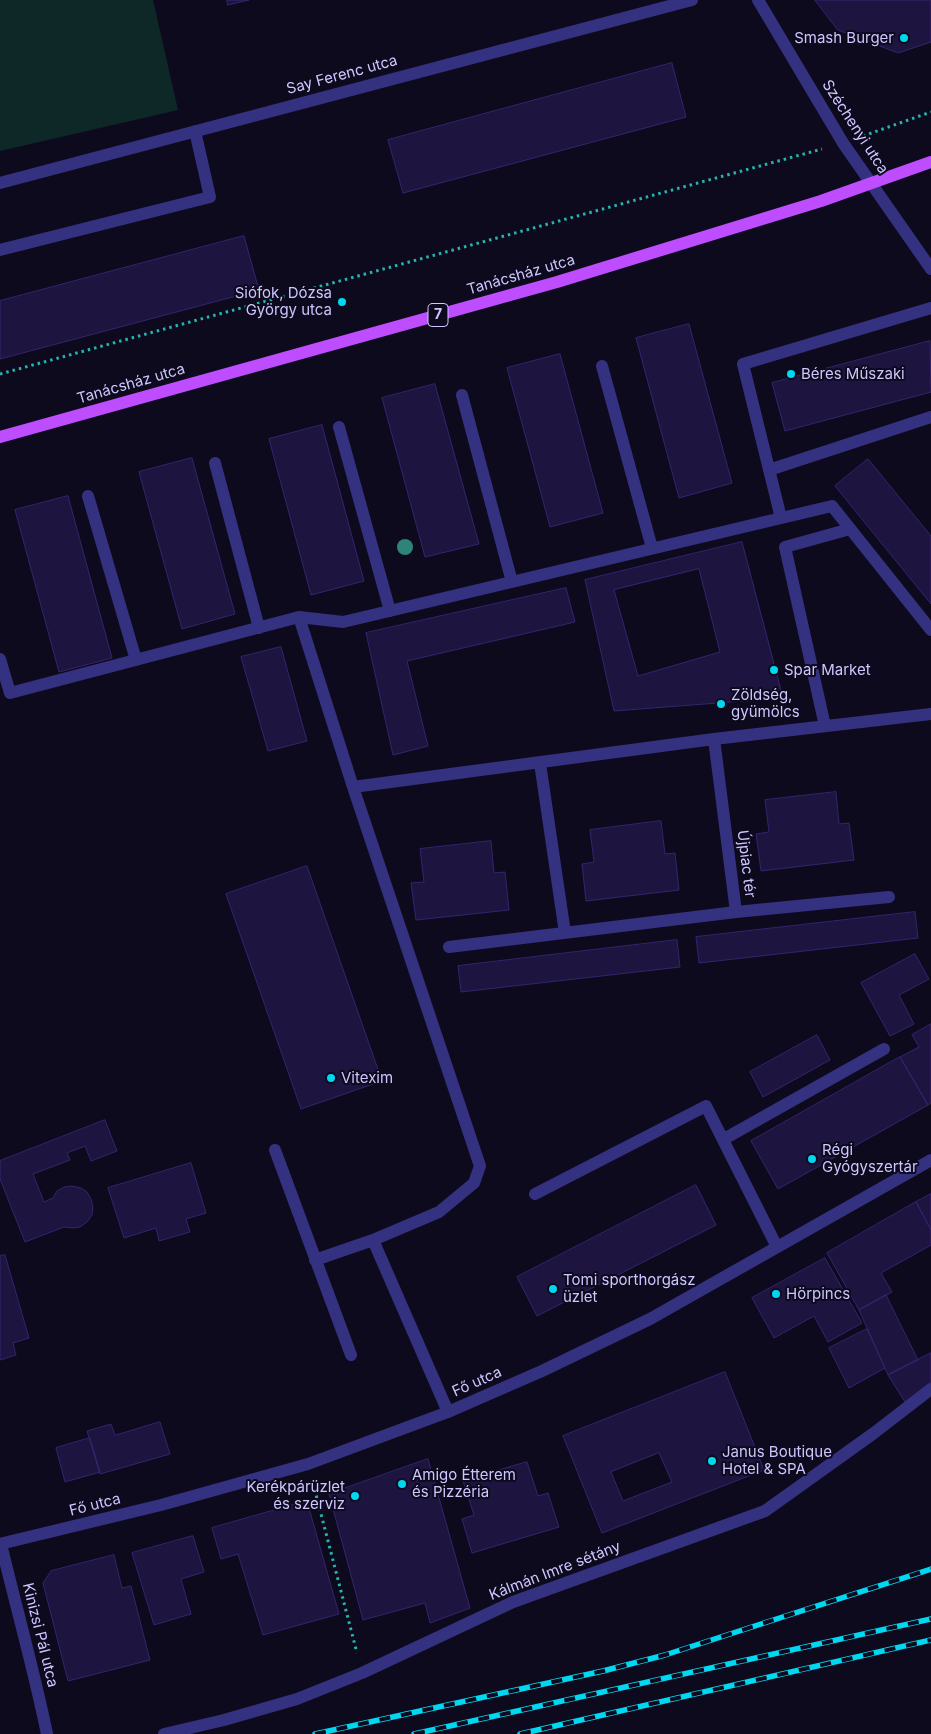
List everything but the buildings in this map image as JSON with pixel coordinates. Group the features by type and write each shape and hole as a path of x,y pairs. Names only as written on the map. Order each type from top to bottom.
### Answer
{"main road":[{"name":"Tanácsház utca","path":"0,437 558,282 821,202 931,162"}],"street":[{"name":"Say Ferenc utca","path":"0,183 692,0"},
{"name":"Széchenyi utca","path":"758,0 843,143 931,269"},
{"path":"0,250 210,197 195,131"},
{"path":"781,518 743,364 931,308"},
{"path":"602,366 652,548"},
{"path":"462,395 512,582"},
{"path":"769,470 931,417"},
{"path":"339,427 390,611"},
{"path":"215,463 259,628"},
{"path":"88,496 136,660"},
{"path":"0,659 10,693 299,618 343,622 832,506 931,630"},
{"path":"826,726 785,547 850,529"},
{"path":"299,618 353,787 480,1166 474,1183 439,1212 373,1240 315,1260"},
{"path":"353,787 931,714"},
{"name":"Újpiac tér","path":"449,947 736,912 714,740"},
{"path":"540,763 565,933"},
{"path":"736,912 890,897"},
{"path":"724,1139 884,1049"},
{"path":"535,1194 706,1106 777,1247"},
{"path":"275,1150 351,1355"},
{"name":"Fő utca","path":"1,1544 161,1506 308,1464 448,1412 542,1371 650,1319 931,1160"},
{"path":"373,1240 448,1412"},
{"name":"Kálmán Imre sétány","path":"164,1734 224,1720 298,1699 362,1673 513,1602 765,1511 874,1433 931,1389"},
{"name":"Kinizsi Pál utca","path":"1,1544 37,1686 46,1734"}],"path":[{"path":"0,374 843,143 931,112"},
{"path":"308,1464 362,1673"}],"green space":[{"path":"0,0 153,0 178,110 0,151"}],"railway":[{"path":"315,1734 603,1671 665,1655 931,1569"},
{"path":"414,1734 931,1619"},
{"path":"520,1734 931,1640"}],"place":[{"name":"Smash Burger","path":"904,38"},
{"name":"Siófok, Dózsa György utca","path":"342,302"},
{"name":"Béres Műszaki","path":"791,374"},
{"name":"Spar Market","path":"774,670"},
{"name":"Zöldség, gyümölcs","path":"721,704"},
{"name":"Vitexim","path":"331,1078"},
{"name":"Régi Gyógyszertár","path":"812,1159"},
{"name":"Tomi sporthorgász üzlet","path":"553,1289"},
{"name":"Hörpincs","path":"776,1294"},
{"name":"Janus Boutique Hotel & SPA","path":"712,1461"},
{"name":"Amigo Étterem és Pizzéria","path":"402,1484"},
{"name":"Kerékpárüzlet és szerviz","path":"355,1496"}]}
